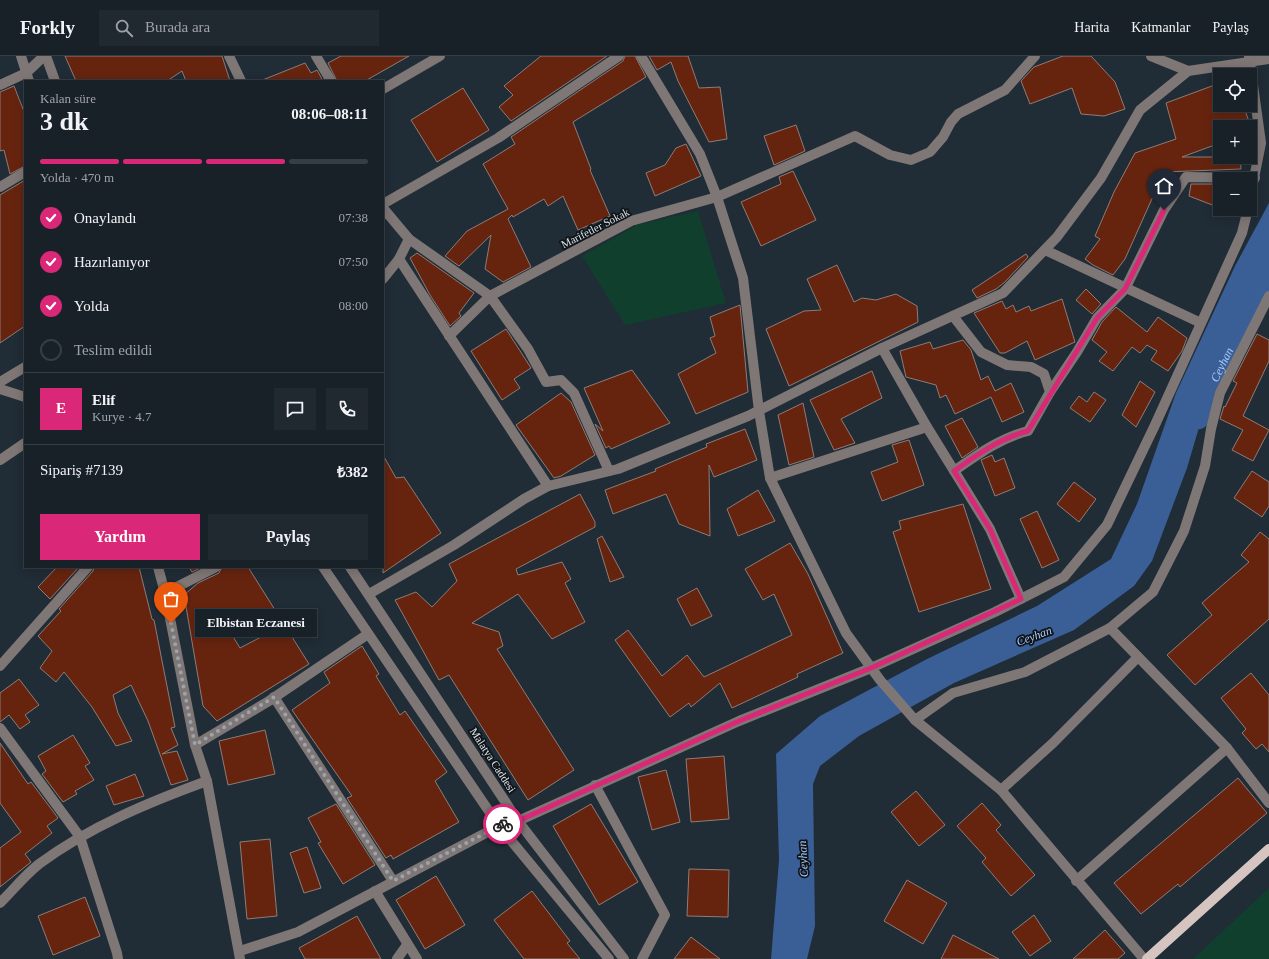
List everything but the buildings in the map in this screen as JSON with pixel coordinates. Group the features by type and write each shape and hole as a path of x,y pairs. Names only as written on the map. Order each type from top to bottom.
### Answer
{"main road":[{"path":"1147,959 1269,849"}],"street":[{"path":"21,56 28,77"},
{"path":"0,85 28,77 45,56 55,80"},
{"path":"229,56 240,80"},
{"path":"316,56 330,80"},
{"path":"384,88 440,56"},
{"path":"384,203 498,138 619,56"},
{"path":"641,56 700,154 717,197 743,278 759,411 770,478 846,633 880,680 915,720 1001,790 1076,881 1144,959"},
{"name":"Marifetler Sokak","path":"449,336 490,296 631,221 717,197 855,136 890,155 911,160 930,152 943,137 951,122 958,114 1005,90 1035,56"},
{"path":"1152,56 1188,71"},
{"path":"1249,59 1261,143 1256,172"},
{"path":"369,594 454,545 524,499 548,486 618,469 759,411 882,348 1003,293 1058,237 1100,178 1140,110 1188,71 1249,59 1269,59"},
{"path":"0,187 24,173"},
{"path":"954,471 989,448 1016,434 1028,431 1050,392 1077,352 1097,318 1125,289 1164,210 1186,177 1213,177"},
{"path":"384,209 409,239 490,296 528,349 546,382 561,380 574,393 609,471"},
{"path":"158,568 165,593 195,745 207,781 240,955 298,932 499,826 518,821 739,721 871,668 1021,599 1064,577 1107,524 1242,233 1246,216"},
{"path":"384,278 399,259 409,239"},
{"path":"1045,250 1125,289 1201,323"},
{"path":"399,259 548,486"},
{"path":"915,720 953,693 1025,672 1110,628 1153,592 1184,531 1205,466 1220,393 1269,296"},
{"path":"953,316 981,352 1007,365 1031,367 1044,374 1050,392"},
{"path":"882,348 927,427 990,529 1021,599"},
{"path":"0,382 24,368"},
{"path":"0,389 24,397"},
{"path":"770,478 927,427"},
{"path":"0,460 24,444"},
{"path":"0,666 87,568"},
{"path":"165,593 214,568"},
{"path":"324,568 499,826 609,959"},
{"name":"Malatya Caddesi","path":"351,568 518,821 624,959"},
{"path":"1110,628 1227,748 1269,803"},
{"path":"195,745 274,697 368,634"},
{"path":"1001,790 1053,743 1138,657"},
{"path":"274,697 393,881"},
{"path":"0,728 80,837 118,959"},
{"path":"1076,881 1227,748"},
{"path":"0,903 38,865 80,837 159,799 207,781"},
{"path":"595,785 665,916 642,959"},
{"path":"375,891 417,959"},
{"path":"397,959 407,945"}],"green space":[{"path":"698,211 726,303 625,325 582,256 637,225"},
{"path":"1269,888 1269,959 1193,959"}],"water":[{"path":"1269,203 1269,265 1237,325 1208,397 1187,468 1152,561 1134,586 1074,630 954,683 859,736 820,766 813,784 815,926 807,959 771,959 779,860 776,754 820,716 927,659 1037,606 1111,559 1137,504 1176,393 1235,266"}],"waterway":[{"name":"Ceyhan","path":"1197,416 1252,303 1269,263"}],"way so far":[{"path":"171,623 195,745 274,697 393,881 503,824"}],"place":[{"name":"Elbistan Eczanesi","path":"171,623"}],"route":[{"path":"503,824 518,821 739,721 871,668 1021,599 990,529 954,471 989,448 1016,434 1028,431 1050,392 1077,352 1097,318 1125,289 1164,210"}]}
